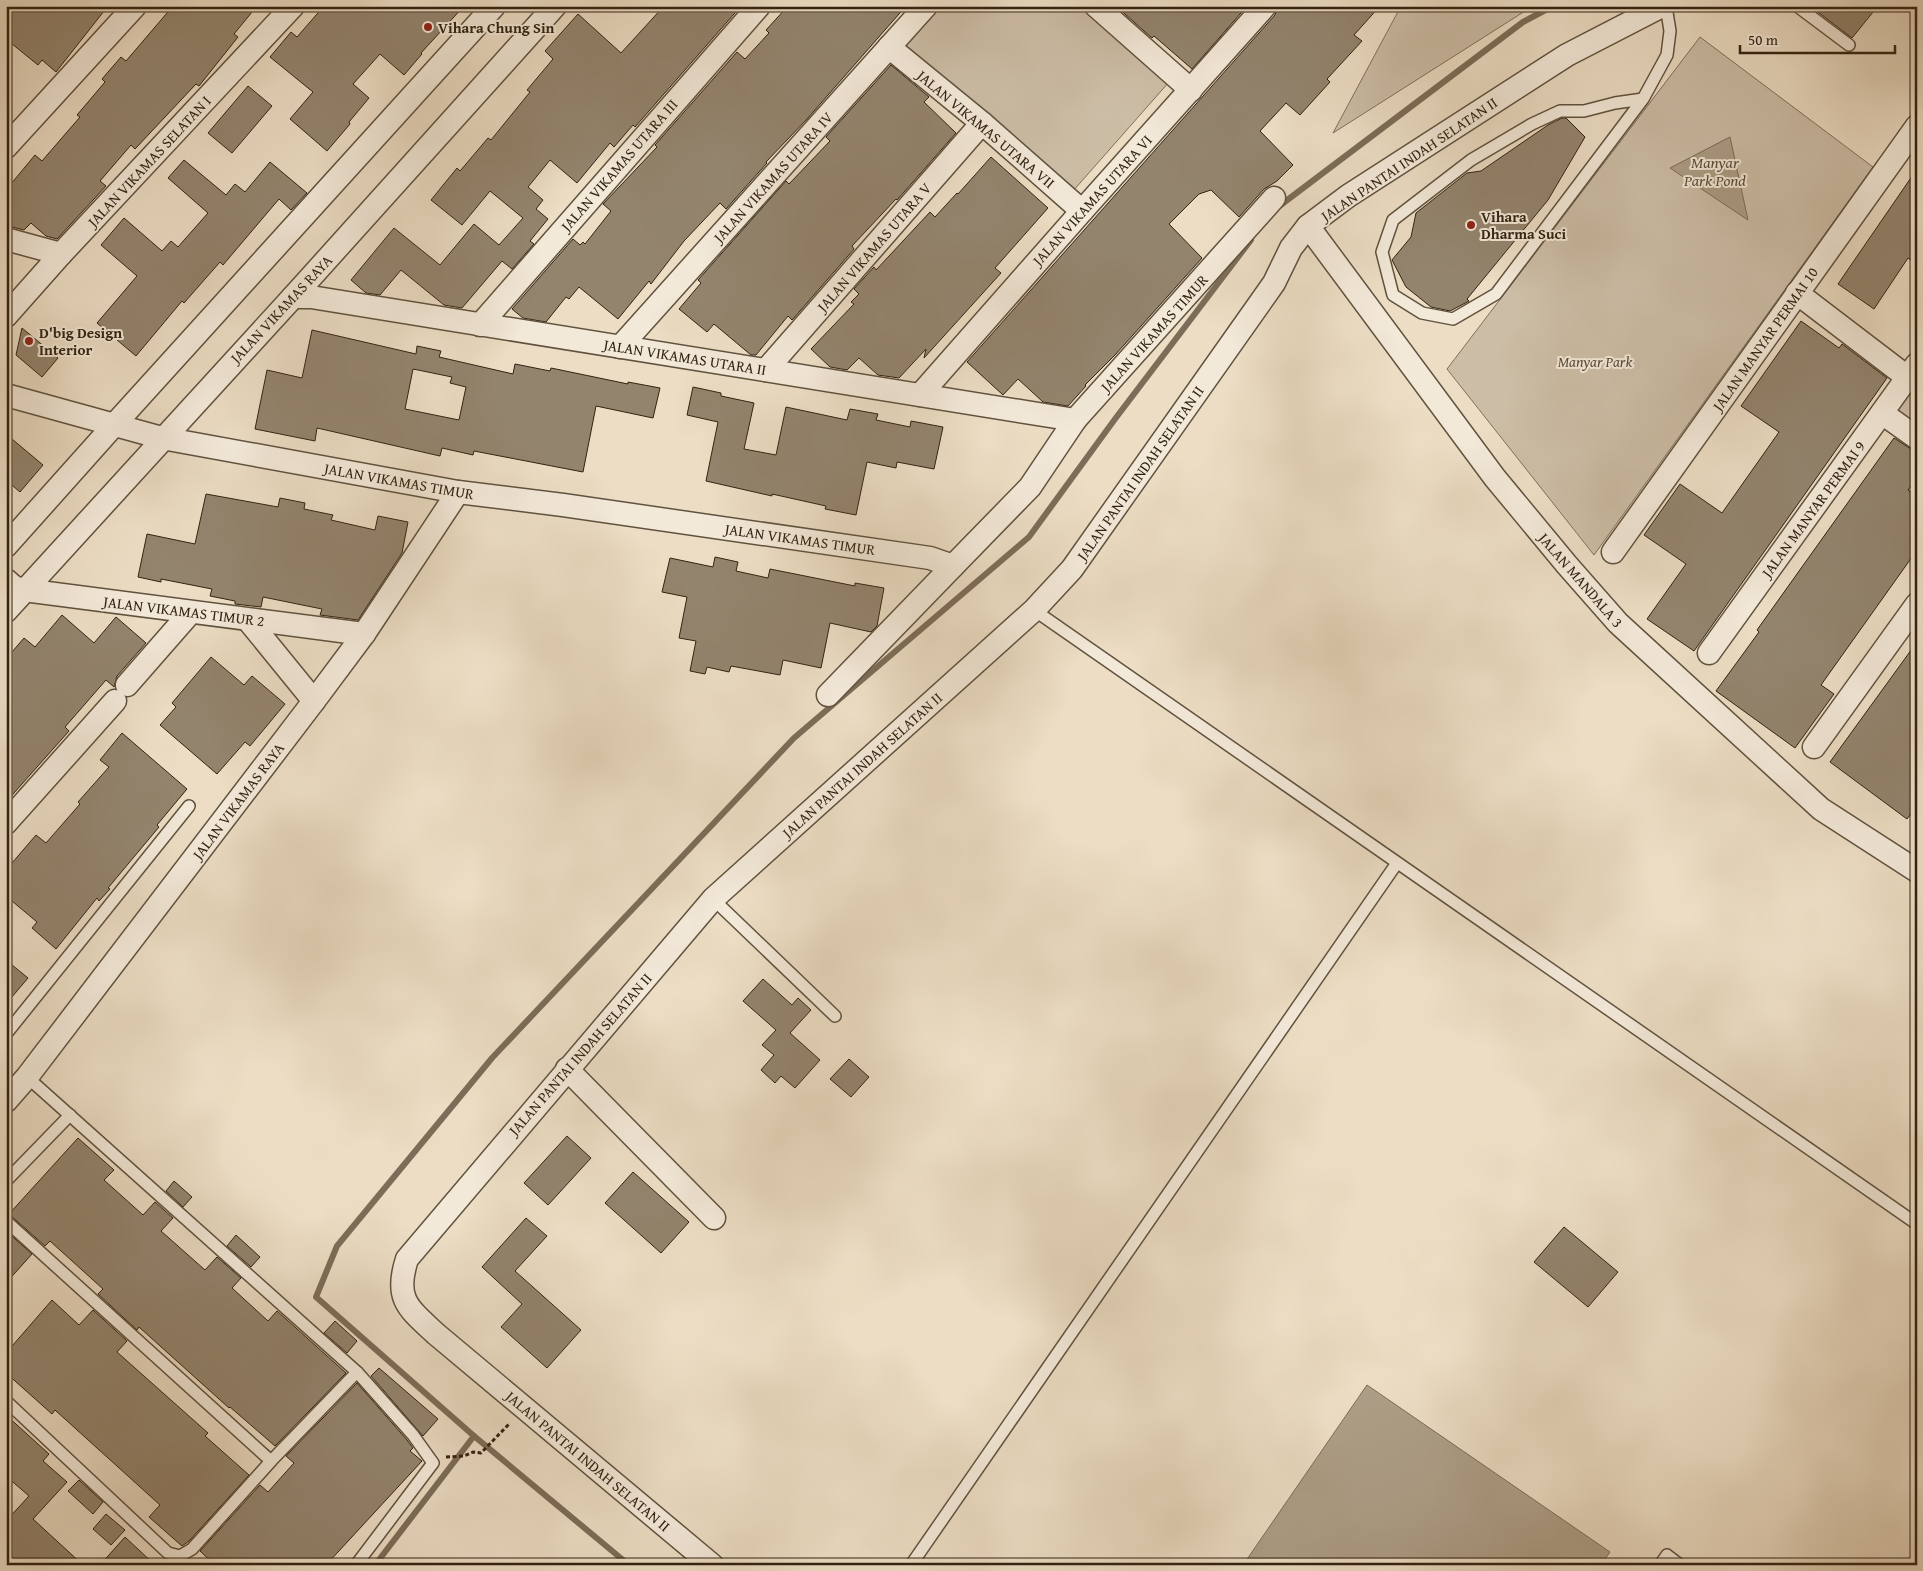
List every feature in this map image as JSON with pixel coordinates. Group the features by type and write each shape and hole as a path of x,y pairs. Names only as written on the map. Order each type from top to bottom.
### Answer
{"street":[{"path":"6,147 135,6"},
{"name":"JALAN VIKAMAS SELATAN I","path":"6,316 61,254 293,6"},
{"path":"7,542 119,425 494,6"},
{"name":"JALAN VIKAMAS RAYA","path":"6,611 15,586 157,436 293,297 555,6"},
{"name":"JALAN VIKAMAS UTARA III","path":"480,324 759,6"},
{"name":"JALAN VIKAMAS UTARA IV","path":"620,347 926,6"},
{"path":"1096,6 1191,90"},
{"name":"JALAN VIKAMAS UTARA VI","path":"920,395 1265,6"},
{"name":"JALAN PANTAI INDAH SELATAN II","path":"712,1565 413,1313 401,1290 402,1276 407,1259 713,899 1034,610 1072,569 1274,283 1291,248 1308,226 1348,196 1566,55 1664,6"},
{"name":"JALAN VIKAMAS UTARA VII","path":"889,48 982,123 1082,211"},
{"name":"JALAN VIKAMAS UTARA V","path":"766,370 982,123"},
{"name":"JALAN MANYAR PERMAI 10","path":"1613,552 1917,126"},
{"name":"JALAN VIKAMAS TIMUR","path":"6,394 157,436 458,492 930,558 953,566 1030,487 1076,420 1274,198"},
{"name":"JALAN MANDALA 3","path":"1308,226 1495,478 1566,565 1618,623 1821,809 1917,871"},
{"path":"6,239 61,254"},
{"path":"1797,293 1912,370"},
{"name":"JALAN VIKAMAS UTARA II","path":"293,297 311,297 1076,420"},
{"name":"JALAN MANYAR PERMAI 9","path":"1709,653 1912,370"},
{"path":"1882,414 1917,438"},
{"name":"JALAN VIKAMAS RAYA","path":"8,1095 27,1077 364,634 458,492"},
{"path":"828,695 953,566"},
{"name":"JALAN VIKAMAS TIMUR 2","path":"15,586 248,620 364,634"},
{"path":"1814,746 1917,604"},
{"path":"6,823 190,612"},
{"path":"248,620 314,701"},
{"path":"567,1069 714,1218"}],"lane":[{"path":"1643,99 1615,103 1584,111 1560,111 1532,124 1471,160 1393,220 1382,252 1393,296 1422,312 1453,319 1496,294 1643,99 1667,55 1670,31 1664,6"},
{"path":"1798,6 1849,44"},
{"path":"1034,610 1917,1224"},
{"path":"6,1034 189,806"},
{"path":"911,1565 1397,863"},
{"path":"713,899 835,1016"},
{"path":"27,1077 357,1372 413,1435 433,1463 356,1565"},
{"path":"6,1181 70,1115"},
{"path":"6,1221 271,1461"},
{"path":"6,1401 168,1554 180,1556 192,1548 271,1461 357,1372"},
{"path":"1660,1565 1667,1555 1680,1565"}],"path":[{"path":"440,1457 464,1456 473,1452 481,1453 496,1437"}],"green space":[{"path":"931,6 1083,6 1169,82 1073,191 901,41"},
{"path":"1401,6 1533,6 1333,133"},
{"name":"Manyar Park","path":"1700,37 1873,167 1594,555 1447,369"},
{"path":"1917,375 1917,433 1889,413"}],"water":[{"name":"Manyar Park Pond","path":"1730,137 1748,220 1670,168"},
{"path":"1367,1385 1610,1552 1601,1565 1243,1565"}],"building":[{"path":"15,6 108,6 56,72 42,60 38,65 6,39 6,17"},
{"path":"173,6 257,6 234,34 238,37 199,86 196,84 135,149 131,145 100,181 106,186 57,239 46,236 31,223 24,230 8,226 6,224 6,190 35,155 42,161 80,117 77,115 105,82 102,79 121,57 126,61"},
{"path":"324,6 464,6 421,53 404,75 380,54 353,84 369,98 327,151 290,119 313,92 270,57 291,32 297,37"},
{"path":"664,6 741,6 635,127 633,125 614,147 610,143 577,183 550,160 528,187 543,200 536,209 548,219 530,241 534,244 512,269 502,261 462,308 444,305 401,270 380,295 366,293 351,280 394,228 440,265 474,224 499,245 523,218 490,191 462,225 431,200 457,168 460,171 488,138 491,140 530,92 527,90 553,59 545,51 578,14 621,53"},
{"path":"788,6 906,6 726,209 720,203 684,241 651,284 649,281 618,319 579,287 569,299 566,297 546,322 523,318 512,309 573,239 580,245 583,242 585,244 611,211 603,204 657,147 655,145 737,52 745,59 769,33 766,30"},
{"path":"1116,6 1247,6 1192,69 1154,36 1152,38"},
{"path":"1278,6 1380,6 1354,35 1362,41 1327,79 1330,82 1300,115 1286,103 1260,131 1293,165 1277,181 1264,189 1239,217 1211,190 1199,194 1169,224 1202,258 1068,406 1043,402 1018,379 1003,395 967,362 1275,15"},
{"path":"1810,6 1878,6 1852,38"},
{"path":"891,65 929,97 924,102 956,133 897,200 852,246 854,249 793,319 788,316 756,355 751,355 714,324 707,332 679,309 701,283 698,280 786,181 789,184 830,141 826,137"},
{"path":"248,86 272,106 232,153 208,133"},
{"name":"Vihara Dharma Suci","path":"1566,118 1585,137 1548,200 1467,299 1469,301 1450,311 1431,307 1406,287 1392,260 1411,237 1416,213 1467,173 1481,171 1548,125"},
{"path":"991,157 1048,208 995,268 1001,273 924,358 926,349 899,378 878,375 859,358 847,370 830,367 811,349 854,304 851,302 859,294 854,289 874,267 876,270 930,212 935,217"},
{"path":"184,160 226,195 235,184 245,192 270,162 307,193 291,210 279,199 223,265 220,262 184,303 182,301 136,356 97,323 137,276 101,245 124,218 162,251 171,241 178,247 208,213 168,178"},
{"path":"1917,169 1917,264 1908,258 1874,309 1838,284"},
{"path":"1801,321 1839,348 1842,344 1887,378 1694,651 1647,619 1686,564 1644,535 1680,484 1722,513 1779,432 1741,406"},
{"name":"D'big Design Interior","path":"22,328 58,358 42,377 16,355"},
{"path":"312,330 416,354 417,346 441,351 439,357 513,374 515,364 550,371 551,368 628,384 628,382 660,388 653,418 596,406 583,472 474,451 473,455 442,448 440,456 317,428 315,441 255,429 267,370 302,378","holes":["413,369 452,377 450,383 466,387 459,420 405,409"]},
{"path":"693,387 721,393 721,396 754,403 744,449 776,455 786,407 847,420 850,409 878,414 876,420 910,427 911,421 943,427 934,469 897,462 896,468 867,462 856,515 825,509 826,506 706,481 718,422 687,415"},
{"path":"6,434 43,465 20,492 6,480"},
{"path":"1894,438 1917,453 1917,478 1908,490 1917,496 1917,550 1821,685 1834,694 1795,748 1716,691 1759,632 1757,630"},
{"path":"206,494 278,507 280,498 305,503 304,509 333,515 331,520 375,530 378,516 408,522 402,553 358,620 320,615 322,609 263,597 261,607 235,604 235,601 210,596 212,589 161,579 161,582 138,577 147,534 195,544"},
{"path":"715,557 738,562 736,571 768,578 770,569 855,586 855,583 884,588 877,626 871,632 830,623 821,668 783,660 780,675 731,666 729,672 707,667 705,674 690,671 696,641 679,638 687,597 662,592 670,558 713,567"},
{"path":"62,615 94,643 116,617 146,643 117,676 114,687 106,680 65,727 69,731 6,802 6,659 24,638 35,647"},
{"path":"1917,642 1917,806 1907,819 1830,762"},
{"path":"211,657 244,685 252,676 285,704 250,746 245,742 217,774 160,725 176,707 172,703"},
{"path":"122,733 187,789 157,825 159,827 108,888 110,889 99,901 97,898 56,949 32,928 37,922 6,896 6,870 36,835 46,843 80,804 78,802 109,767 100,760"},
{"path":"6,960 28,978 6,1004"},
{"path":"763,979 792,1005 798,998 811,1010 790,1033 820,1060 795,1088 781,1076 775,1083 761,1070 774,1055 762,1045 776,1030 743,1001"},
{"path":"849,1059 869,1077 851,1097 830,1079"},
{"path":"567,1136 591,1158 548,1205 524,1183"},
{"path":"78,1138 114,1170 104,1180 143,1215 155,1202 173,1218 161,1231 205,1270 217,1257 241,1278 232,1288 268,1321 277,1311 346,1373 275,1446 229,1408 139,1327 137,1330 98,1294 103,1289 50,1241 45,1246 9,1214"},
{"path":"633,1172 689,1222 661,1253 605,1203"},
{"path":"174,1181 192,1197 183,1207 166,1191"},
{"path":"526,1218 547,1236 515,1271 581,1330 547,1368 501,1327 522,1304 482,1267"},
{"path":"1564,1227 1618,1272 1588,1307 1534,1262"},
{"path":"6,1231 32,1254 6,1283"},
{"path":"236,1235 260,1257 251,1267 227,1246"},
{"path":"52,1300 79,1325 93,1310 127,1341 117,1352 208,1433 205,1436 249,1475 189,1541 182,1546 149,1517 160,1505 55,1410 52,1414 6,1373 6,1353"},
{"path":"335,1321 357,1341 347,1353 324,1333"},
{"path":"379,1368 438,1419 423,1436 371,1376"},
{"path":"357,1383 407,1440 413,1448 410,1451 422,1461 326,1565 215,1565 200,1551 260,1485 268,1492 294,1463 286,1456"},
{"path":"6,1415 49,1454 43,1461 67,1482 33,1519 83,1565 6,1565 6,1521 29,1496 6,1476"},
{"path":"79,1480 103,1502 93,1514 68,1491"},
{"path":"106,1514 125,1530 111,1545 93,1529"},
{"path":"125,1537 155,1565 100,1565"}],"waterway":[{"path":"1278,207 1523,22 1553,6"},
{"path":"375,1565 474,1436 316,1297 337,1246 492,1058 794,738 1029,537 1115,419 1251,240"},
{"path":"474,1436 629,1565"}],"place":[{"name":"Vihara Chung Sin","path":"428,27"},
{"name":"Vihara Dharma Suci","path":"1471,225"},
{"name":"D'big Design Interior","path":"29,341"}]}
